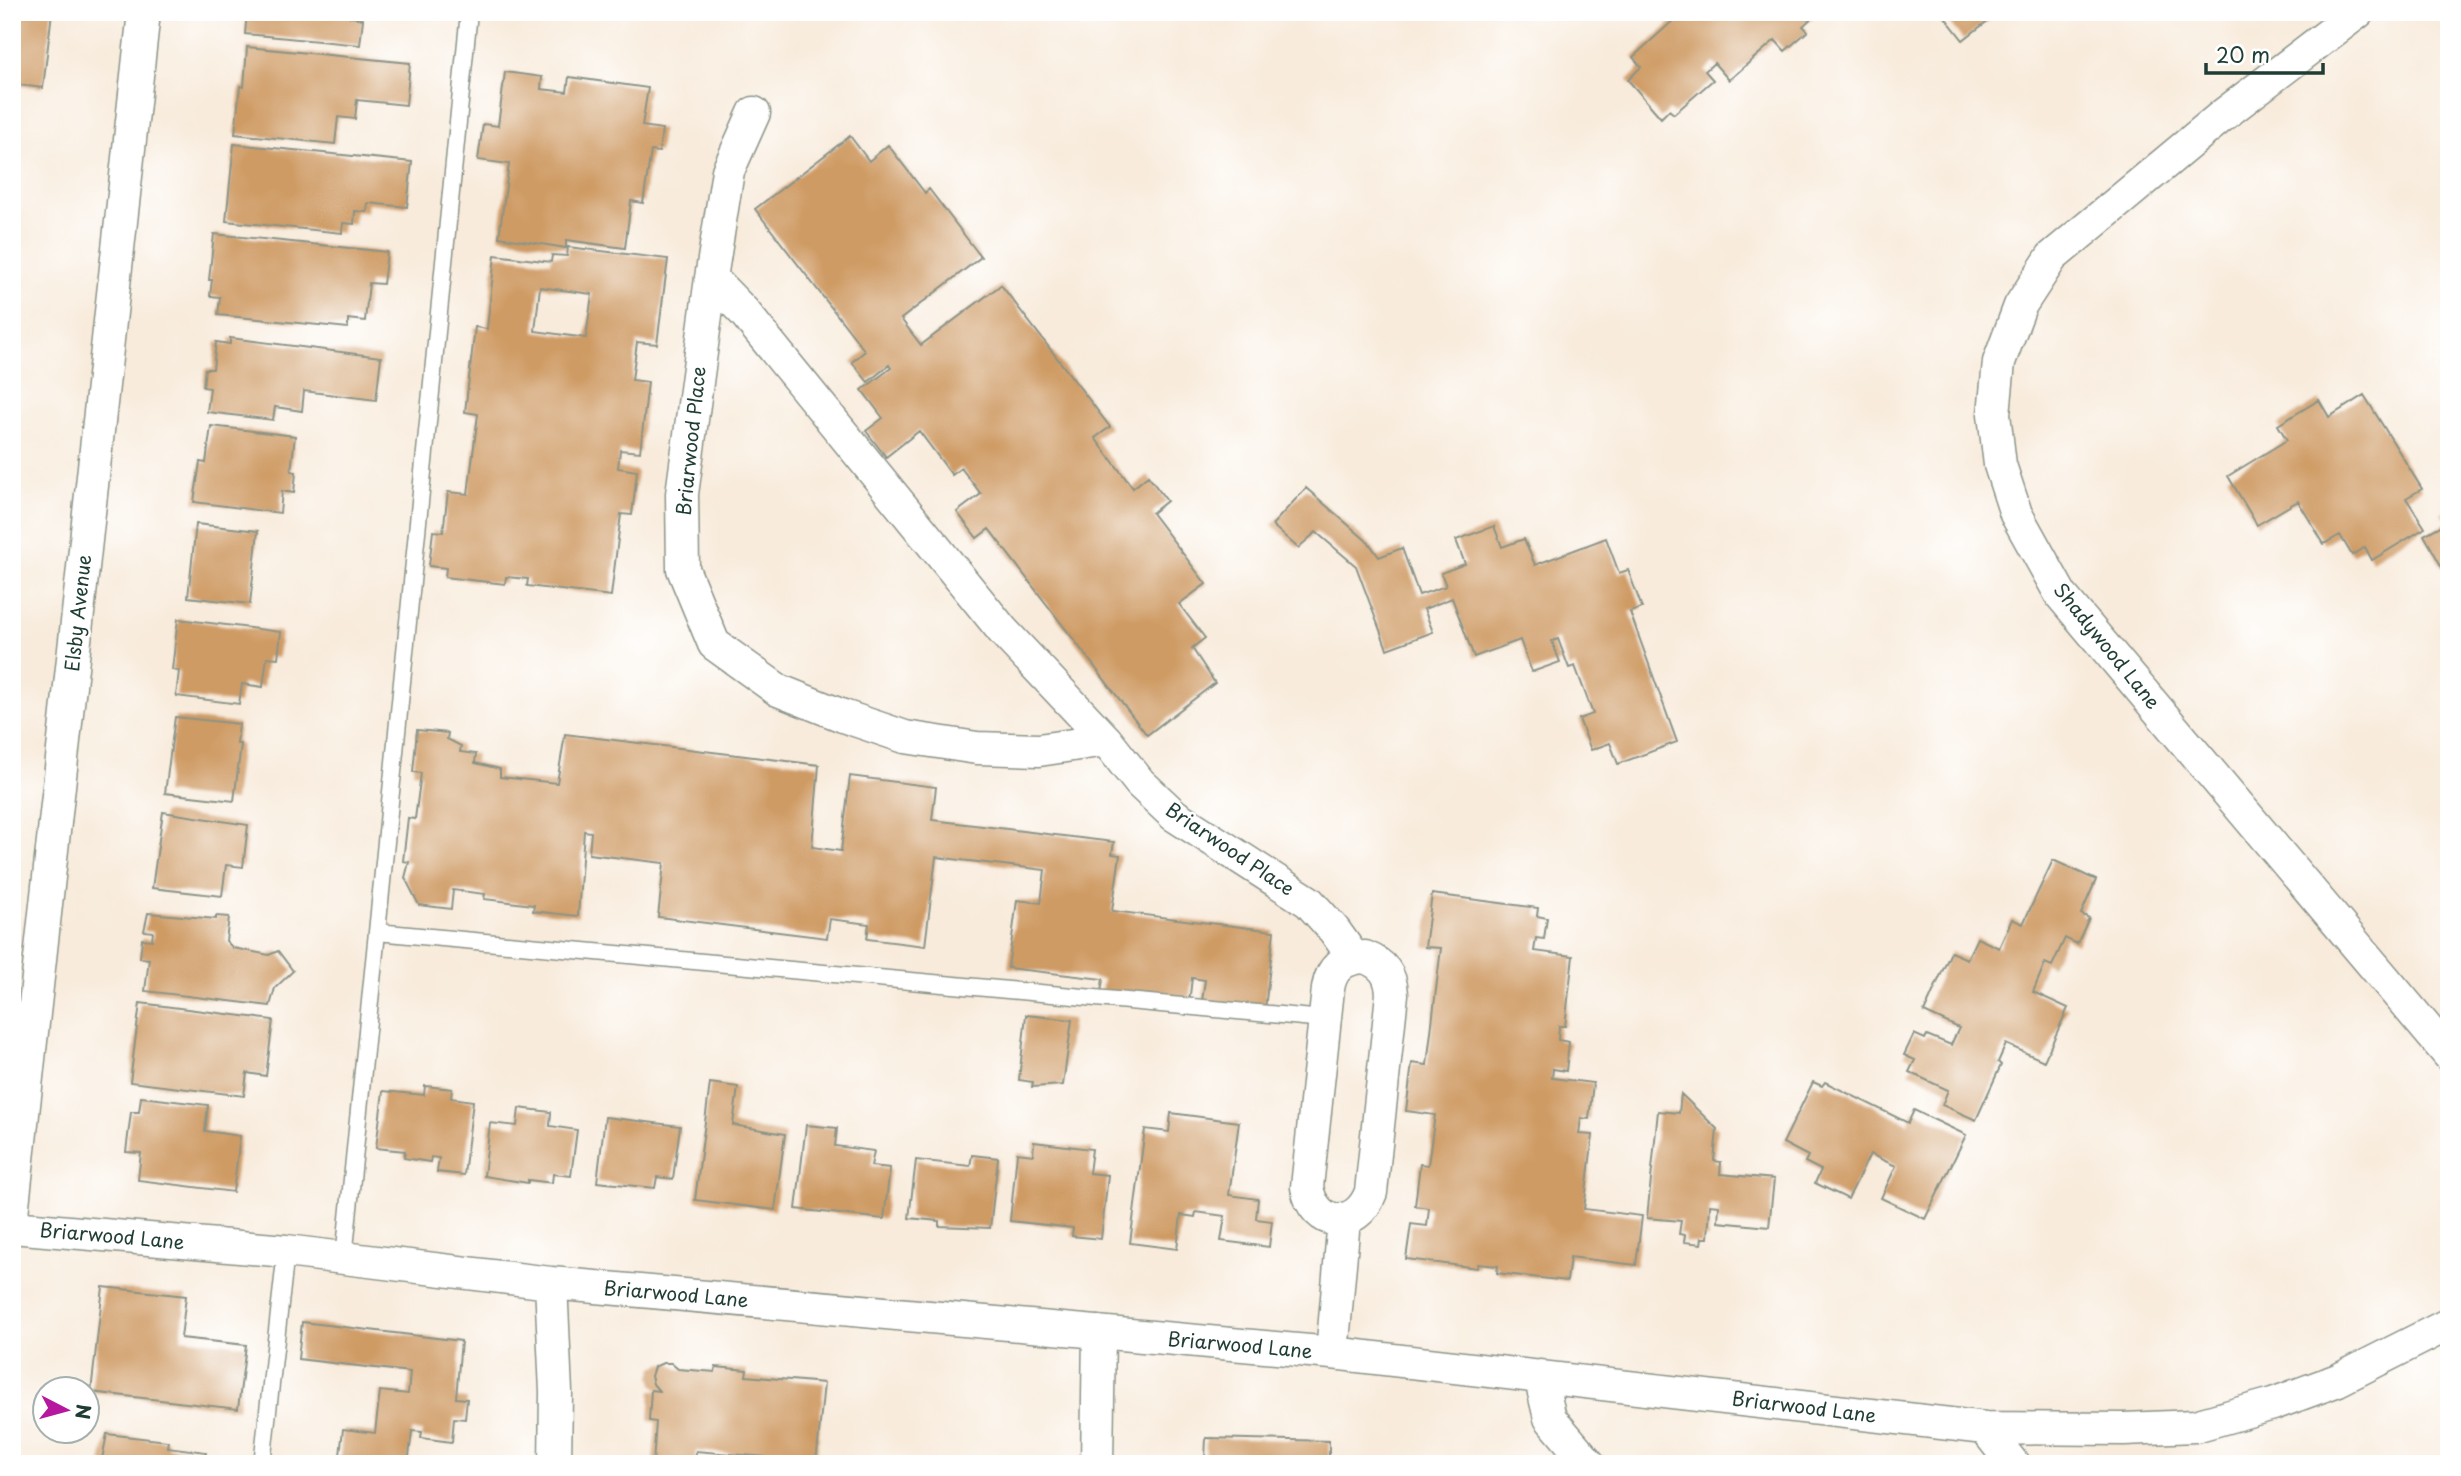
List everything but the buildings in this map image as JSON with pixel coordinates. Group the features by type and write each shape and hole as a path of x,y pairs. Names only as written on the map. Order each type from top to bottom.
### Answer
{"street":[{"name":"Elsby Avenue","path":"12,1214 144,12"},
{"name":"Shadywood Lane","path":"2358,12 2223,116 2052,257 2020,306 2000,362 1994,414 2000,465 2015,514 2061,594 2449,1055"},
{"name":"Briarwood Place","path":"754,113 728,171 682,494 683,569 714,644 778,690 905,737 977,748 1027,749 1105,740"},
{"name":"Briarwood Place","path":"711,278 744,312 1003,631 1105,740 1140,783 1174,816 1309,902 1354,958"},
{"path":"1365,957 1377,962 1392,982 1392,994 1371,1192 1367,1204 1357,1214 1344,1220 1330,1219 1318,1212 1309,1201 1307,1187 1329,978 1335,969 1354,958 1365,957"},
{"path":"1332,1353 1344,1220"},
{"name":"Briarwood Lane","path":"12,1227 286,1251 551,1283 1332,1353 1985,1428 2124,1429 2195,1426 2273,1404 2338,1380 2449,1324"},
{"path":"551,1283 556,1392 555,1464"},
{"path":"1097,1464 1100,1332"},
{"path":"1540,1376 1550,1418 1589,1464"},
{"path":"1985,1428 2013,1464"}],"lane":[{"path":"344,1258 469,12"},
{"path":"377,932 1324,1019"},
{"path":"262,1464 286,1251"}]}
